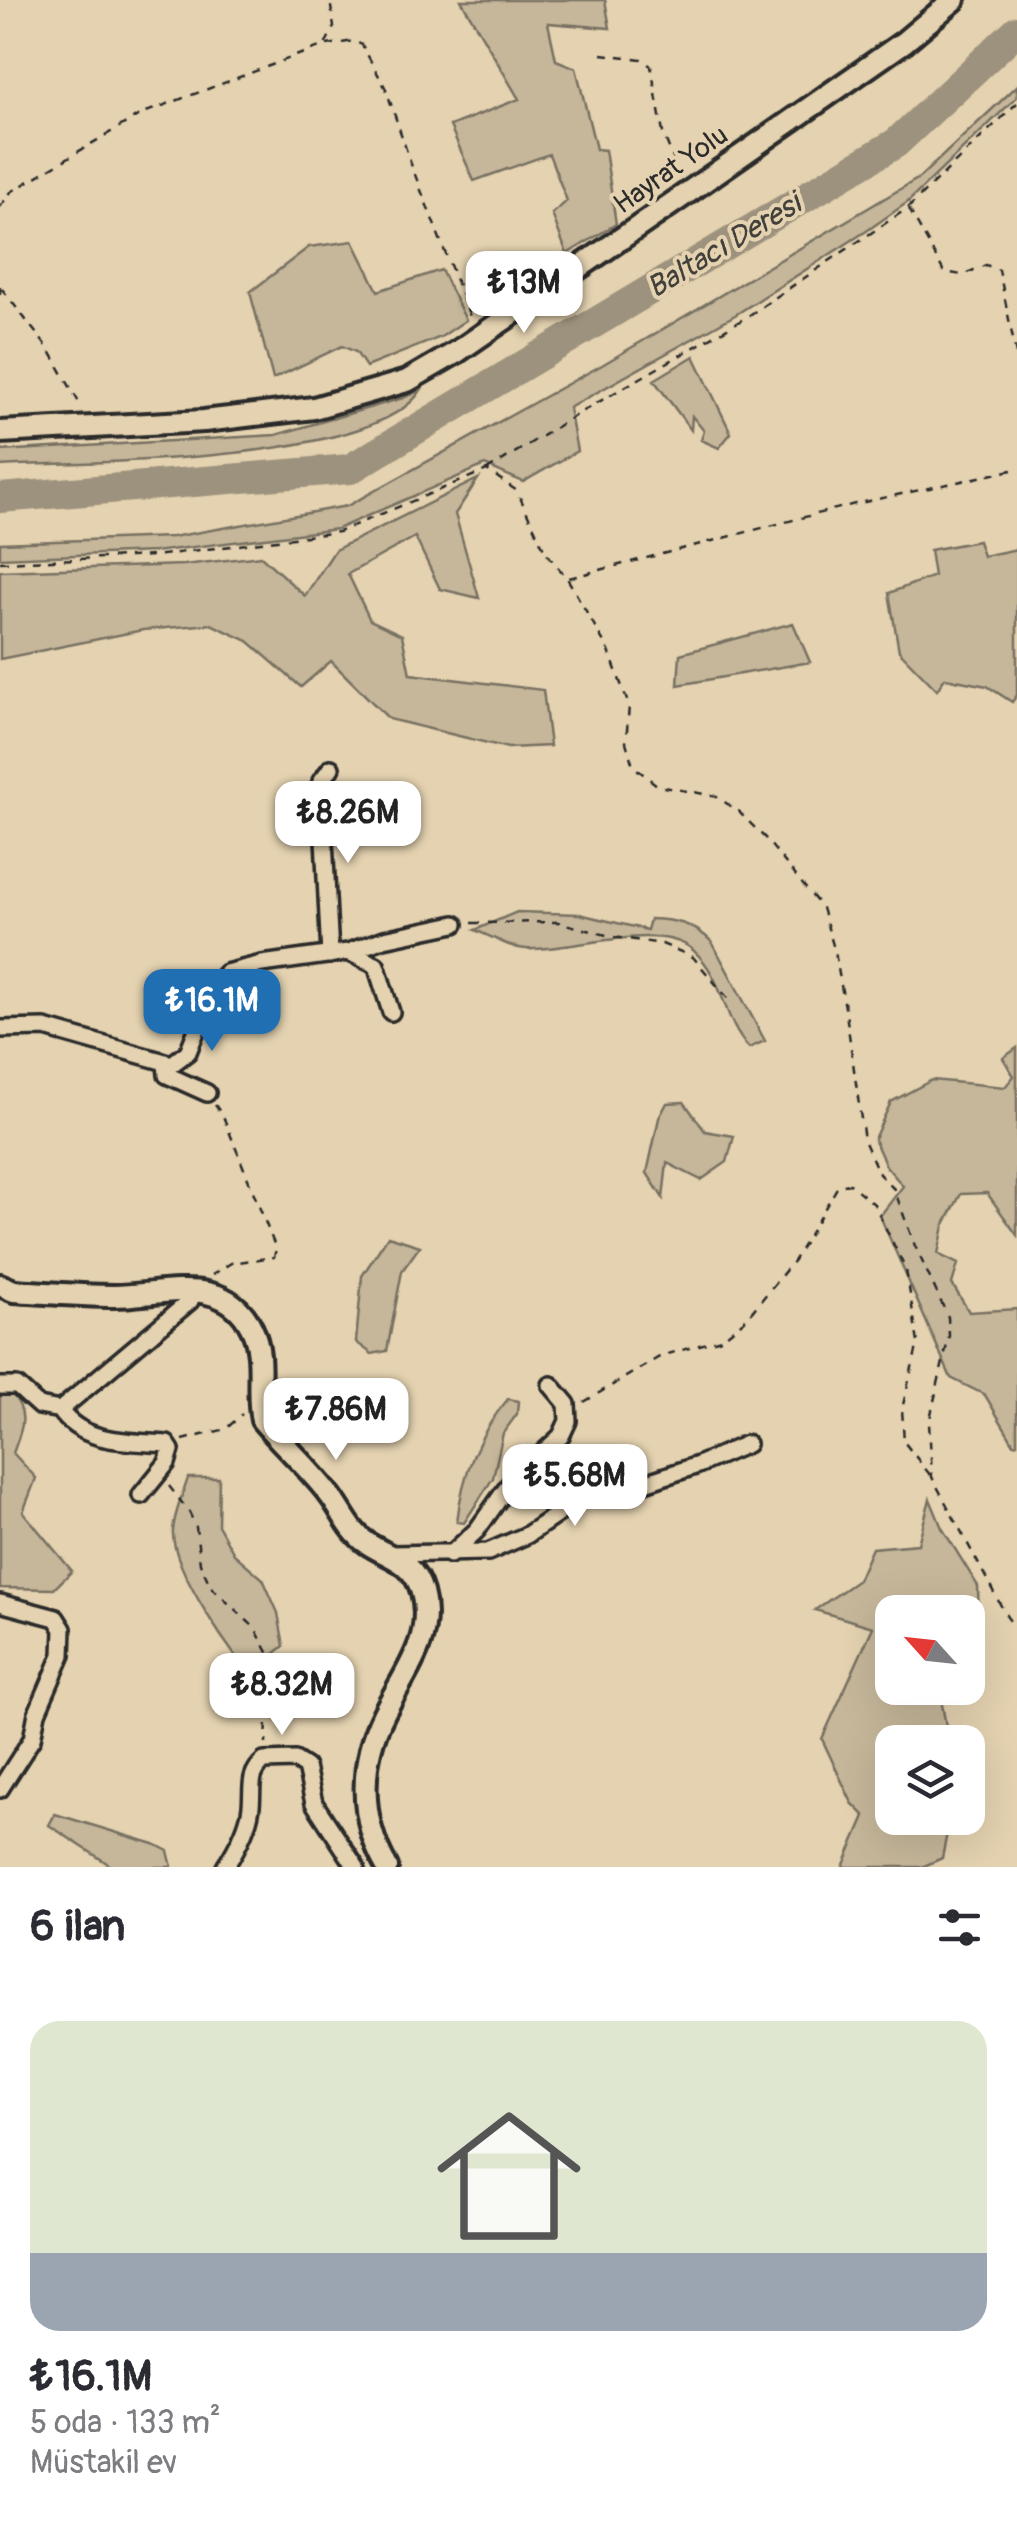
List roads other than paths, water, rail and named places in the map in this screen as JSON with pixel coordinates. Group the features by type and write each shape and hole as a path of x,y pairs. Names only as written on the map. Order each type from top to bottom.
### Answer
{"main road":[{"name":"Hayrat Yolu","path":"0,432 204,421 314,408 406,380 478,337 904,42 954,0"},
{"path":"0,1284 14,1291 117,1296 178,1289 220,1296 232,1303 251,1327 260,1364 258,1404 262,1420 333,1498 349,1525 367,1543 404,1563 422,1590 424,1627 414,1661 383,1714 368,1752 364,1787 370,1825 387,1867"}],"street":[{"path":"330,954 322,782 331,768"},
{"path":"0,1029 45,1028 172,1064 188,1052 214,987 226,973 348,952 384,939 455,924"},
{"path":"348,952 376,965 390,1012"},
{"path":"166,1064 167,1075 207,1093"},
{"path":"60,1410 197,1293"},
{"path":"450,1554 478,1530 511,1482 560,1436 568,1421 567,1404 551,1385"},
{"path":"0,1386 17,1386 39,1406 60,1410 71,1426 83,1432 124,1441 166,1444 171,1450 160,1474 141,1495"},
{"path":"392,1554 488,1552 527,1535 590,1492 636,1486 698,1466 747,1444"},
{"path":"0,1603 56,1618 63,1628 62,1655 37,1714 32,1739 0,1790"},
{"path":"226,1867 251,1808 250,1782 255,1769 264,1761 295,1760 306,1767 314,1803 356,1867"}],"waterway":[{"name":"Baltacı Deresi","path":"0,498 350,469 896,143 1017,30"}]}
